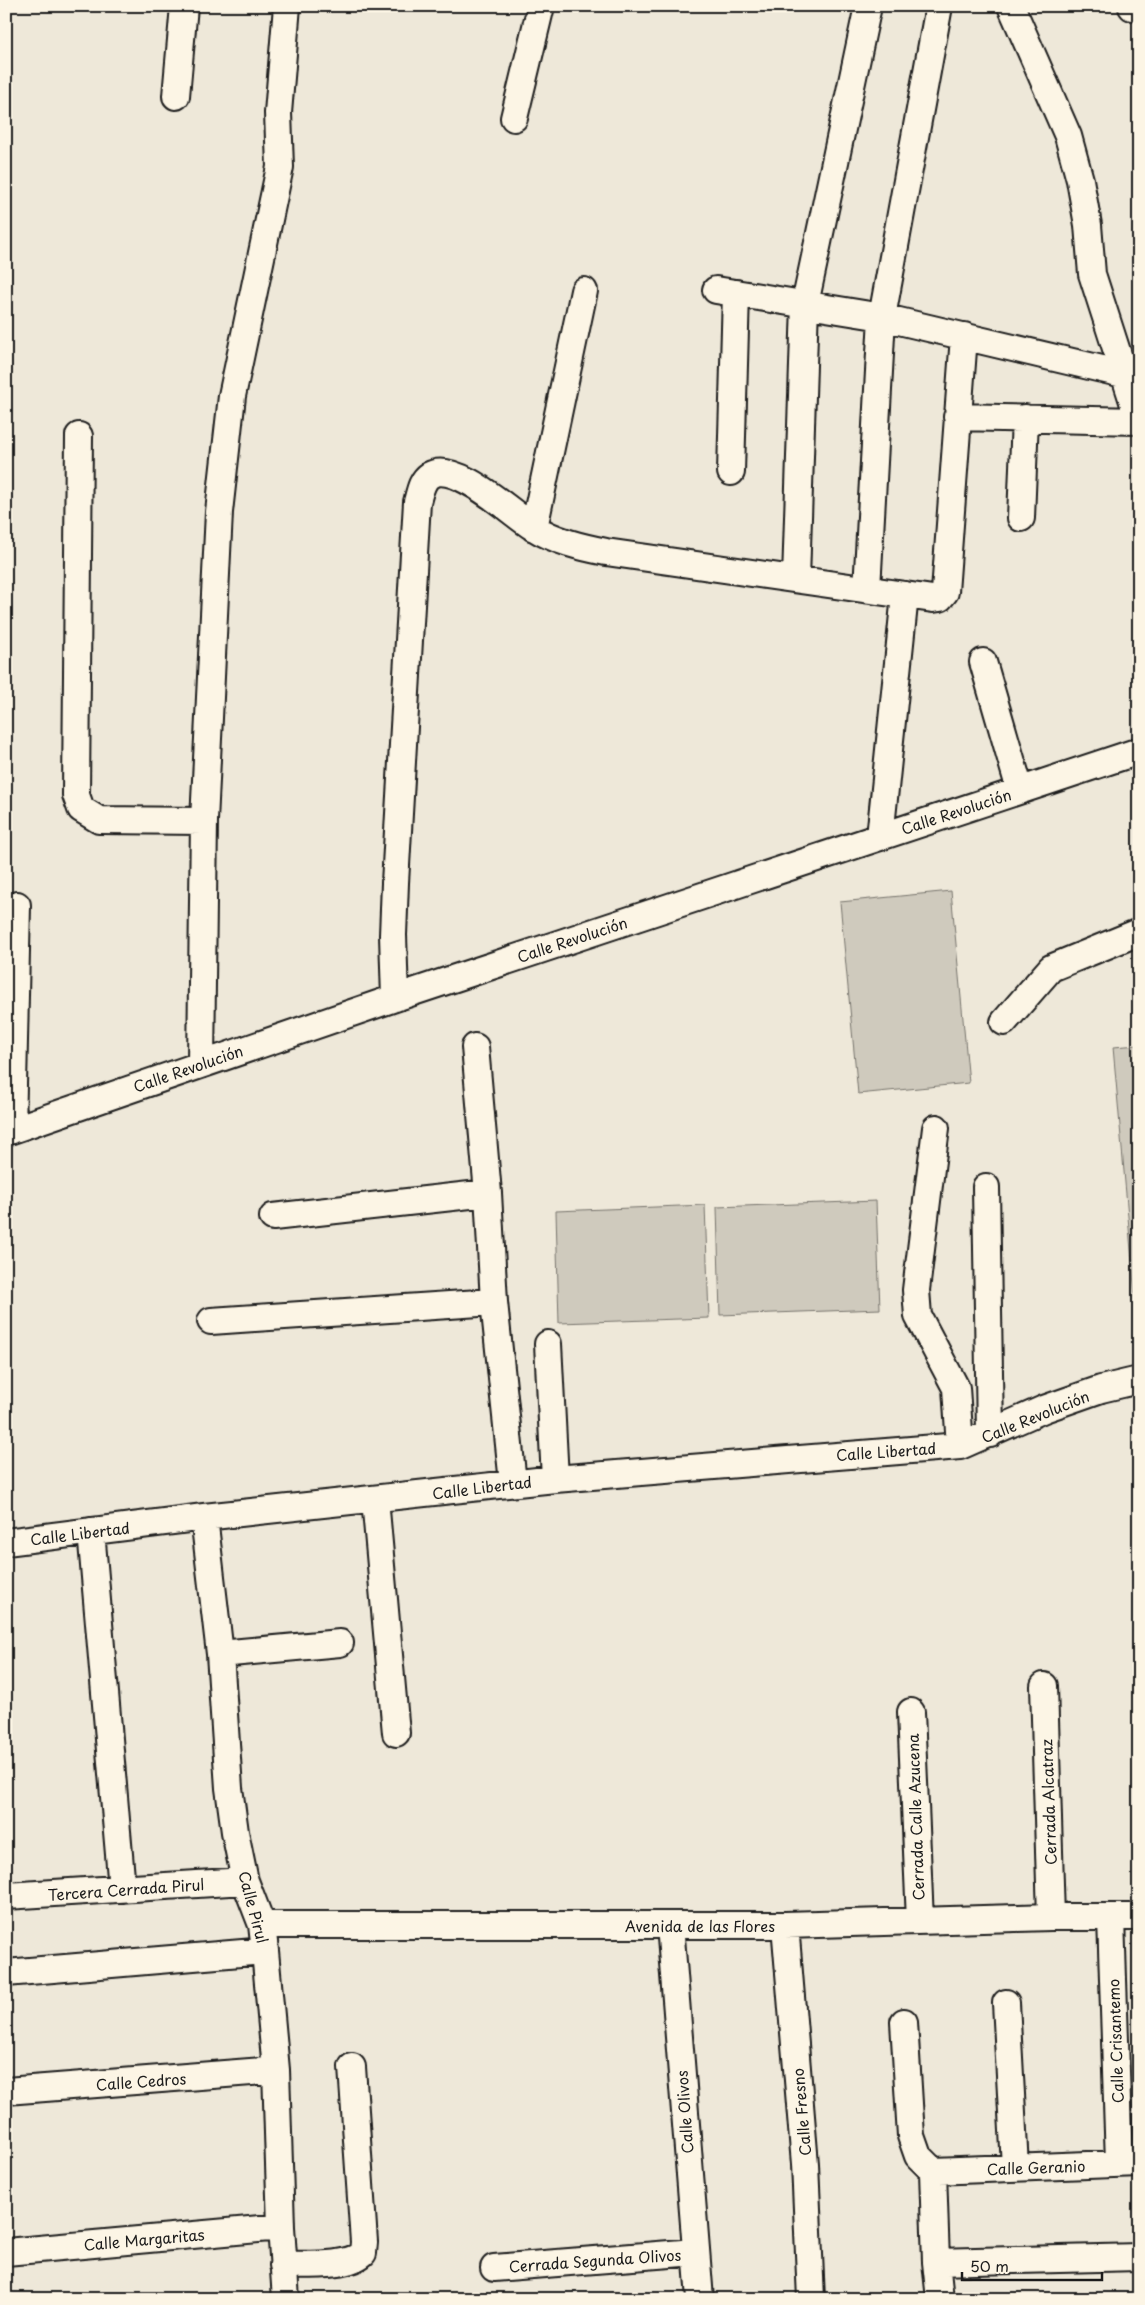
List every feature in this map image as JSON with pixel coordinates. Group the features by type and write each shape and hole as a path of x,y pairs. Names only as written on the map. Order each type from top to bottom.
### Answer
{"street":[{"path":"176,96 184,6"},
{"path":"201,1063 204,821 219,512 232,396 280,167 278,113 287,6"},
{"path":"514,118 541,6"},
{"path":"796,579 805,304 868,6"},
{"path":"867,589 882,316 939,6"},
{"path":"957,417 1139,420 1092,274 1088,225 1080,180 1068,136 1011,6"},
{"path":"534,528 584,291"},
{"path":"731,472 726,292 882,316 1123,374"},
{"path":"395,998 393,935 395,874 417,502 422,484 430,475 439,473 450,474 466,480 534,528 577,546 606,552 905,595 933,599 940,598 945,592 964,336"},
{"path":"1022,518 1025,418"},
{"path":"79,436 76,795 81,809 99,820 204,821"},
{"path":"880,836 905,595"},
{"path":"983,662 1020,790"},
{"name":"Calle Revolución","path":"9,1131 201,1063 1139,750"},
{"path":"9,1131 16,905"},
{"path":"1004,1022 1051,968 1139,932"},
{"path":"475,1047 488,1193 494,1302 513,1483"},
{"path":"936,1128 916,1290 918,1316 956,1388 960,1446"},
{"path":"986,1187 990,1434"},
{"path":"273,1218 488,1193"},
{"path":"211,1321 494,1302"},
{"path":"548,1344 555,1479"},
{"name":"Calle Revolución","path":"960,1446 1044,1409 1101,1389 1139,1380"},
{"name":"Calle Libertad","path":"6,1542 204,1517 376,1500 513,1483 960,1446"},
{"path":"376,1500 396,1734"},
{"name":"Calle Pirul","path":"204,1517 220,1654 229,1788 235,1832 246,1881 262,1925 265,1951 276,2070 281,2227 286,2299"},
{"path":"91,1531 122,1889"},
{"path":"220,1654 340,1643"},
{"name":"Cerrada Alcatraz","path":"1044,1686 1051,1917"},
{"name":"Cerrada Calle Azucena","path":"911,1712 920,1922"},
{"name":"Tercera Cerrada Pirul","path":"6,1896 246,1881"},
{"name":"Avenida de las Flores","path":"262,1925 785,1925 1051,1917 1139,1918"},
{"name":"Calle Crisantemo","path":"1112,1918 1129,2163"},
{"name":"Calle Olivos","path":"670,1925 700,2299"},
{"name":"Calle Fresno","path":"785,1925 805,2164 811,2299"},
{"path":"6,1973 265,1951"},
{"path":"1006,2004 1015,2167"},
{"path":"904,2022 911,2136 918,2156 933,2171 936,2262 940,2299"},
{"path":"283,2265 342,2262 356,2259 363,2253 364,2242 352,2067"},
{"name":"Calle Cedros","path":"6,2091 276,2070"},
{"name":"Calle Geranio","path":"933,2171 1129,2163"},
{"name":"Calle Margaritas","path":"6,2252 281,2227"},
{"name":"Cerrada Segunda Olivos","path":"494,2268 695,2252"},
{"path":"936,2262 1139,2258"}],"shaded area":[{"path":"951,891 969,1083 858,1094 840,902"},
{"path":"1139,1045 1139,1341 1113,1047"},
{"path":"876,1201 880,1309 720,1315 717,1207"},
{"path":"705,1205 709,1318 559,1323 556,1211"}]}
